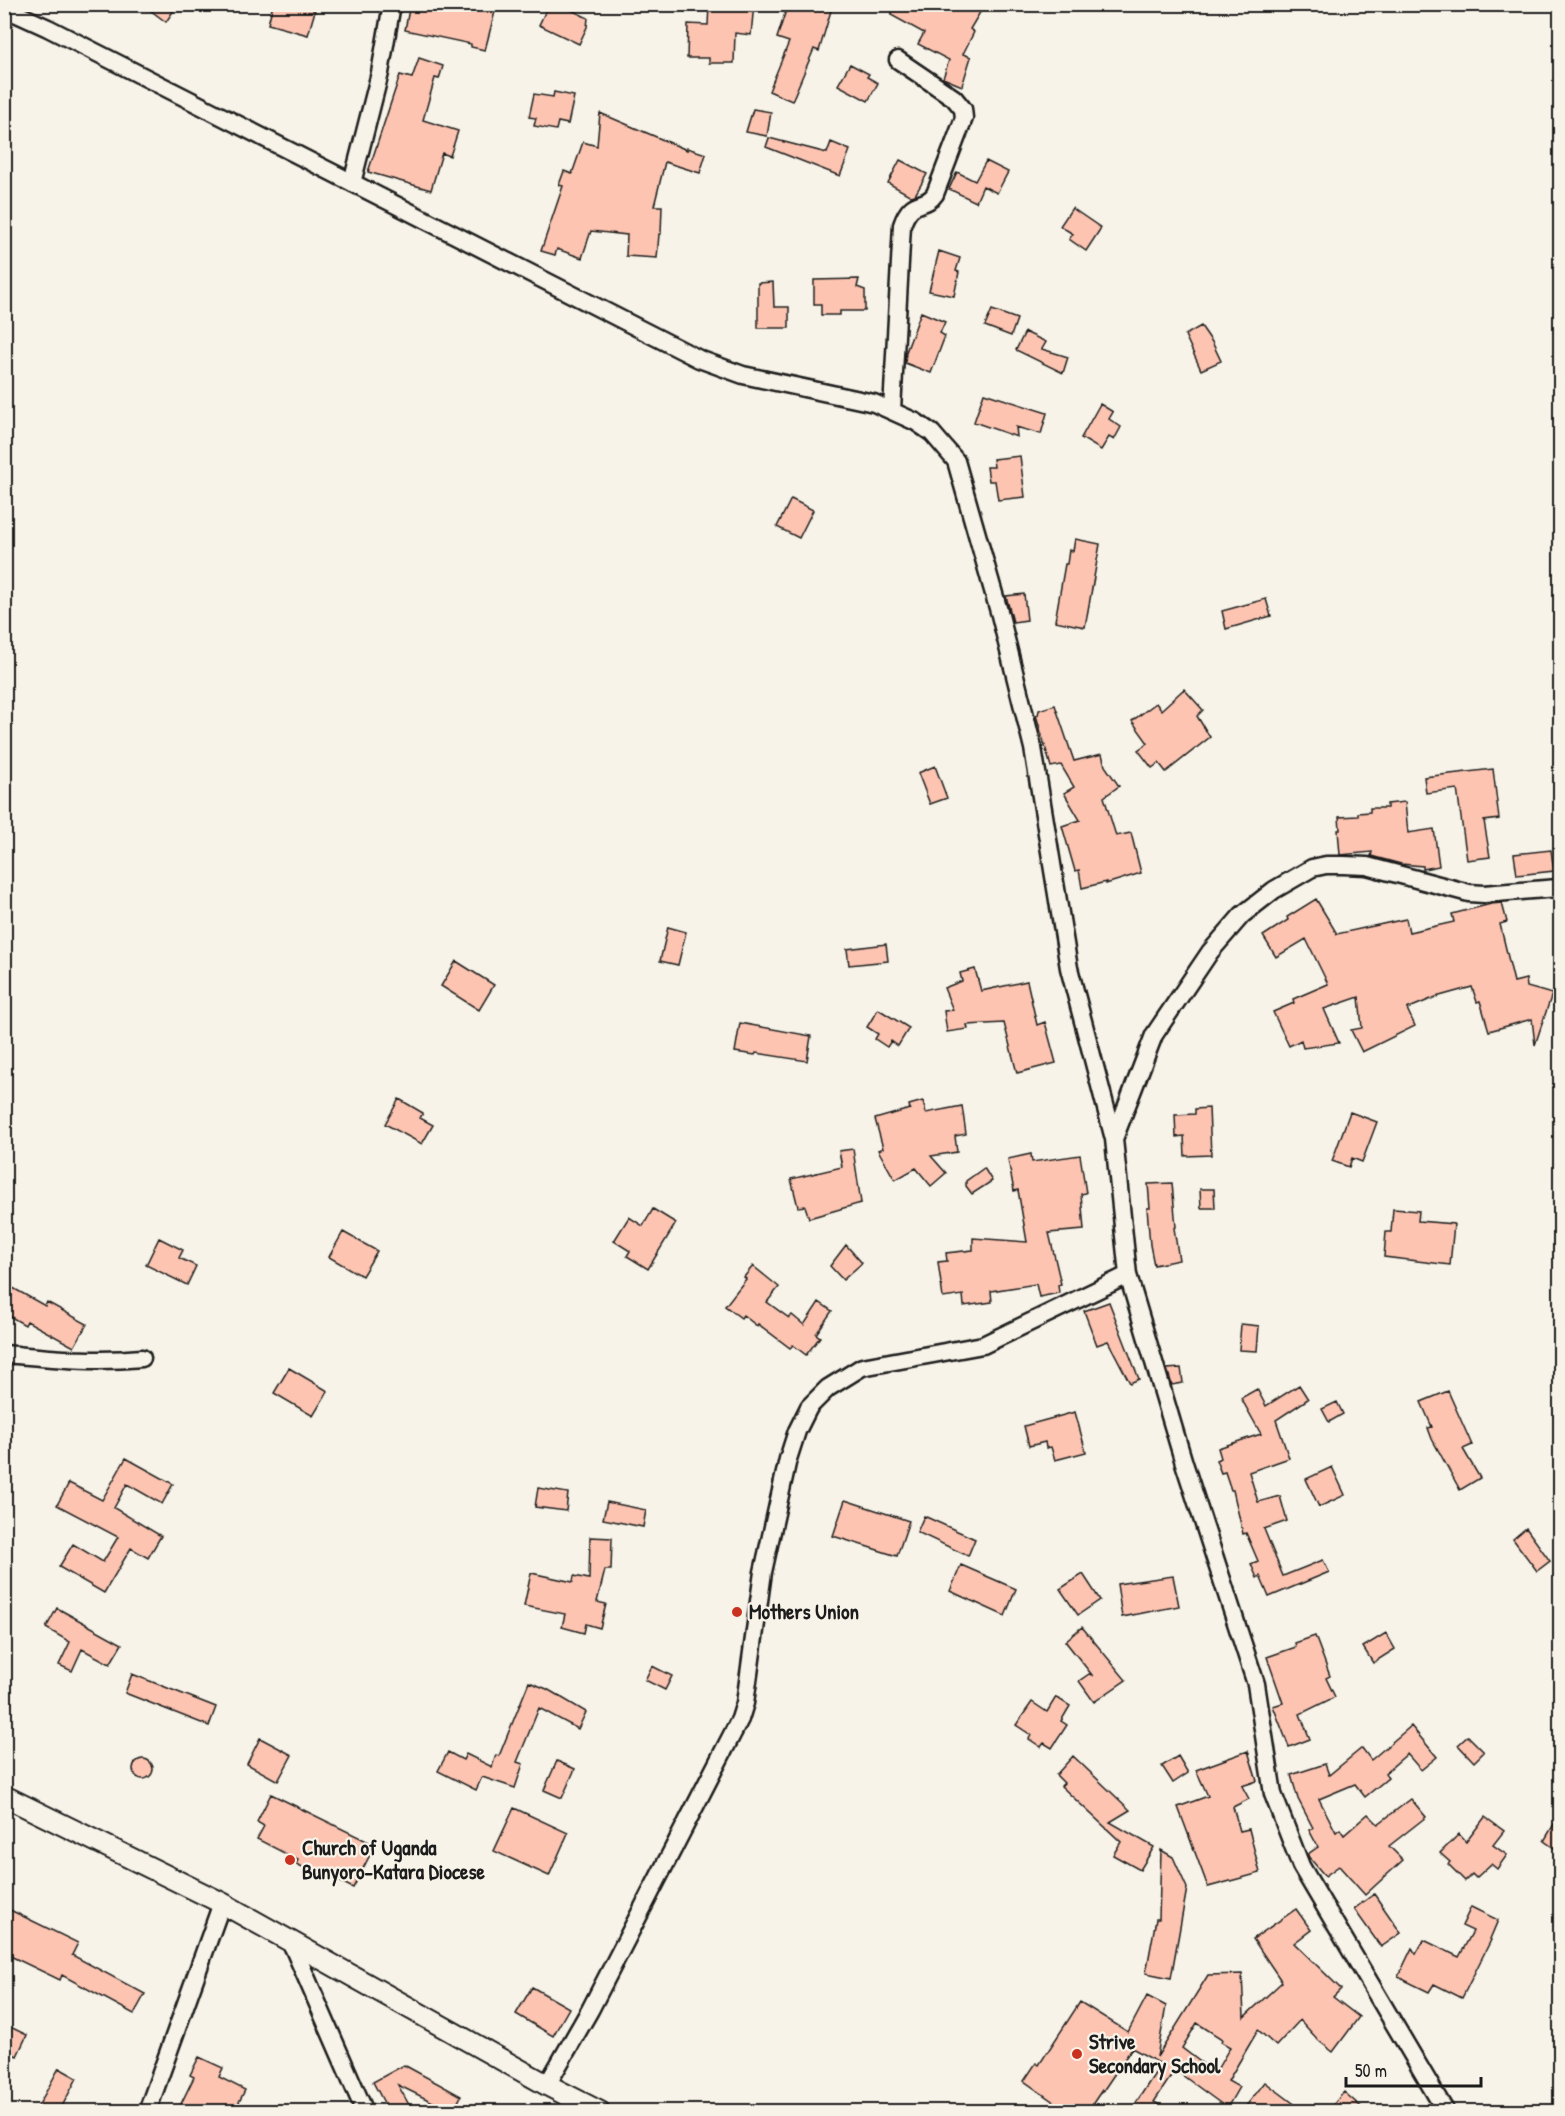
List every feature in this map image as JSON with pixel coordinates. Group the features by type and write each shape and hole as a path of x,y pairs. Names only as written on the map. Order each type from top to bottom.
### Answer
{"street":[{"path":"352,183 380,73 392,4"},
{"path":"4,8 48,28 699,359 743,375 874,403 892,410 932,433 956,461 1000,615 1032,748 1069,968 1114,1139 1128,1275 1187,1474 1256,1684 1273,1794 1301,1866 1446,2112"},
{"path":"892,410 902,225 908,211 935,194 964,118 963,109 954,98 898,60"},
{"path":"1114,1139 1154,1035 1210,952 1242,915 1274,890 1312,868 1343,864 1366,867 1469,893 1484,894 1557,888"},
{"path":"547,2085 590,2010 740,1719 745,1703 763,1572 796,1431 809,1407 828,1388 862,1367 983,1345 1128,1275"},
{"path":"4,1354 82,1362 141,1358"},
{"path":"4,1796 222,1903 547,2085 600,2112"},
{"path":"147,2112 222,1903"},
{"path":"290,1940 365,2112"}],"building":[{"path":"142,4 178,4 166,22"},
{"path":"273,4 314,4 313,10 315,11 308,35 268,24"},
{"path":"410,4 497,4 485,50 471,47 471,44 405,30"},
{"path":"549,4 559,4 588,18 587,27 579,44 539,25"},
{"path":"709,4 754,4 751,35 735,33 734,63 709,63 709,58 687,58 688,24 708,25"},
{"path":"788,4 833,4 819,51 814,49 792,101 769,91 789,42 777,38"},
{"path":"896,4 985,4 970,29 974,32 963,54 971,57 962,86 943,78 949,60 918,44 924,33 891,15"},
{"path":"419,58 443,66 439,79 435,78 423,120 458,131 450,156 442,153 431,190 368,172 400,75 412,78"},
{"path":"850,64 869,74 867,77 878,83 868,101 838,85"},
{"path":"554,92 574,96 568,124 558,122 556,130 534,126 536,118 529,117 534,94 553,97"},
{"path":"753,109 771,112 767,136 746,132"},
{"path":"600,113 687,150 687,148 706,154 700,173 665,162 654,206 662,206 657,258 626,256 627,235 591,231 582,258 557,249 555,255 541,251 563,186 559,185 564,171 572,174 583,142 597,146"},
{"path":"769,138 827,153 831,142 850,150 840,176 766,147"},
{"path":"900,160 927,174 915,195 911,196 888,183"},
{"path":"986,161 1008,172 997,193 983,186 976,202 949,189 957,172 975,181"},
{"path":"1072,208 1101,228 1086,251 1069,239 1073,234 1060,226"},
{"path":"939,251 960,258 956,271 959,272 954,296 929,291"},
{"path":"859,279 857,287 865,290 865,311 840,311 840,315 821,315 821,304 814,304 814,280"},
{"path":"773,282 774,307 789,307 789,328 758,328 758,283"},
{"path":"992,310 1017,319 1011,336 985,326"},
{"path":"921,312 945,322 940,333 945,336 931,373 905,363 906,352"},
{"path":"1201,326 1221,361 1201,370 1185,335"},
{"path":"1025,332 1046,342 1042,349 1068,357 1063,373 1016,350"},
{"path":"984,393 1047,413 1041,434 1016,427 1017,437 974,422"},
{"path":"1100,404 1113,412 1109,419 1121,427 1114,440 1109,437 1101,450 1081,438"},
{"path":"1020,456 1025,497 998,500 995,481 989,481 987,467 994,467 993,459"},
{"path":"791,499 813,510 799,538 777,527"},
{"path":"1075,539 1100,544 1085,627 1055,621 1065,564 1067,564 1069,550 1073,551"},
{"path":"1024,594 1027,620 1013,622 1006,596"},
{"path":"1266,599 1271,616 1226,629 1222,611"},
{"path":"1184,689 1203,710 1197,716 1210,737 1166,772 1159,763 1152,768 1138,750 1148,743 1132,721 1156,703 1161,710"},
{"path":"1055,705 1074,761 1102,754 1105,766 1119,786 1104,797 1116,836 1131,833 1141,873 1106,884 1106,882 1082,888 1079,870 1075,871 1062,826 1080,820 1064,793 1074,787 1061,765 1051,767 1036,715 1039,710"},
{"path":"935,766 947,798 930,804 918,773"},
{"path":"1493,769 1499,819 1484,821 1490,857 1467,860 1457,789 1426,793 1424,777"},
{"path":"1405,802 1408,833 1434,829 1439,866 1423,869 1423,866 1401,864 1371,856 1372,852 1340,855 1339,817 1358,816 1358,813 1370,812 1370,808 1387,808 1387,804"},
{"path":"1551,850 1554,871 1517,875 1514,854"},
{"path":"1316,899 1337,934 1406,919 1409,932 1454,922 1452,914 1502,903 1507,922 1500,924 1514,982 1526,979 1527,987 1552,994 1535,1045 1532,1019 1489,1031 1480,1001 1477,1002 1472,987 1436,997 1407,1009 1415,1026 1362,1052 1351,1030 1362,1028 1359,997 1324,1009 1339,1043 1303,1048 1301,1040 1289,1046 1273,1012 1294,1003 1293,999 1328,984 1306,939 1276,957 1263,936 1288,920 1287,917"},
{"path":"668,927 686,932 678,965 660,961"},
{"path":"886,944 888,961 849,965 847,949"},
{"path":"456,961 494,985 479,1010 441,986"},
{"path":"975,969 981,991 1027,981 1037,1025 1045,1022 1056,1063 1017,1073 1004,1023 967,1025 968,1029 947,1032 944,1011 953,1010 944,988 962,981 960,973"},
{"path":"878,1009 909,1028 898,1046 891,1041 887,1047 875,1039 878,1034 867,1027"},
{"path":"740,1023 811,1036 807,1061 735,1052"},
{"path":"399,1099 423,1113 420,1118 433,1125 422,1144 385,1124"},
{"path":"923,1101 926,1113 962,1106 966,1134 955,1136 957,1152 931,1156 946,1173 931,1186 916,1168 895,1180 878,1150 883,1148 875,1119 910,1109 909,1105"},
{"path":"1209,1108 1211,1155 1185,1156 1184,1136 1176,1137 1175,1115 1195,1114 1195,1109"},
{"path":"1350,1112 1377,1122 1362,1162 1352,1158 1349,1167 1332,1161"},
{"path":"853,1149 861,1203 809,1218 805,1206 798,1207 791,1179 842,1167 839,1151"},
{"path":"1031,1154 1032,1162 1080,1155 1086,1193 1081,1194 1084,1230 1049,1233 1061,1284 1058,1285 1059,1293 1039,1297 1036,1284 991,1291 992,1302 964,1306 963,1295 943,1298 938,1262 947,1261 946,1253 973,1250 973,1238 1027,1242 1018,1190 1014,1191 1008,1159"},
{"path":"984,1168 992,1181 972,1194 966,1186 966,1181"},
{"path":"1172,1183 1176,1227 1174,1228 1179,1260 1154,1265 1147,1208 1150,1208 1148,1184"},
{"path":"1200,1189 1214,1189 1215,1208 1201,1208"},
{"path":"653,1209 676,1223 648,1269 627,1256 630,1251 614,1241 629,1217 643,1226"},
{"path":"1393,1209 1419,1211 1418,1221 1454,1224 1450,1265 1384,1257 1386,1232 1391,1232"},
{"path":"343,1232 377,1251 362,1276 329,1257"},
{"path":"159,1238 183,1250 179,1258 196,1266 187,1285 146,1265"},
{"path":"846,1245 862,1263 843,1280 830,1266"},
{"path":"753,1266 779,1287 767,1302 789,1318 792,1315 804,1325 819,1302 832,1311 816,1334 820,1337 806,1355 793,1345 790,1348 758,1324 757,1326 743,1315 741,1318 725,1306"},
{"path":"4,1283 45,1306 47,1302 87,1324 74,1347 27,1321 25,1325 4,1313"},
{"path":"1109,1302 1139,1379 1130,1383 1108,1341 1097,1345 1084,1311"},
{"path":"1241,1324 1259,1326 1257,1351 1239,1350"},
{"path":"289,1368 328,1391 313,1416 274,1393"},
{"path":"1181,1368 1183,1383 1172,1385 1167,1369"},
{"path":"1299,1385 1308,1399 1276,1420 1289,1458 1249,1472 1258,1502 1280,1496 1287,1521 1264,1529 1283,1576 1323,1560 1329,1572 1269,1597 1260,1576 1257,1578 1251,1564 1258,1561 1246,1533 1243,1534 1233,1490 1231,1490 1225,1472 1221,1473 1216,1460 1221,1458 1218,1448 1261,1434 1241,1398 1257,1389 1266,1406"},
{"path":"1448,1391 1472,1445 1463,1449 1480,1478 1460,1490 1432,1439 1428,1428 1432,1427 1421,1402"},
{"path":"1337,1402 1343,1414 1329,1422 1322,1409"},
{"path":"1075,1412 1086,1452 1055,1460 1051,1447 1046,1448 1045,1442 1029,1446 1024,1426"},
{"path":"126,1458 173,1484 162,1504 127,1484 114,1508 161,1536 148,1558 131,1548 104,1593 59,1567 73,1544 103,1562 118,1537 57,1505 69,1483 102,1500"},
{"path":"1332,1467 1345,1495 1319,1507 1306,1479"},
{"path":"538,1488 568,1493 566,1511 535,1507"},
{"path":"845,1500 909,1521 897,1556 833,1536"},
{"path":"607,1502 646,1510 643,1527 603,1519"},
{"path":"924,1516 975,1539 968,1556 917,1532"},
{"path":"1526,1528 1550,1561 1537,1571 1513,1539"},
{"path":"590,1537 612,1538 611,1570 605,1570 597,1602 606,1604 600,1628 586,1624 584,1633 562,1627 565,1614 524,1606 531,1573 573,1582 574,1576 589,1579"},
{"path":"961,1565 1016,1589 1005,1616 950,1591"},
{"path":"1083,1574 1100,1600 1078,1615 1060,1589"},
{"path":"1173,1576 1179,1606 1122,1617 1117,1584"},
{"path":"57,1608 122,1644 110,1664 82,1649 72,1671 59,1665 70,1642 46,1628"},
{"path":"1082,1627 1126,1680 1094,1702 1079,1681 1089,1674 1092,1675 1065,1641"},
{"path":"1386,1633 1395,1649 1373,1663 1363,1647"},
{"path":"1315,1636 1330,1676 1326,1678 1335,1697 1300,1714 1310,1739 1289,1747 1273,1706 1283,1703 1267,1657 1296,1647 1295,1643"},
{"path":"652,1666 672,1676 665,1690 645,1680"},
{"path":"132,1674 216,1707 209,1726 125,1693"},
{"path":"529,1682 547,1689 586,1712 578,1729 539,1708 517,1762 523,1764 515,1788 482,1777 476,1790 438,1771 448,1752 463,1760 466,1754 492,1767 496,1755 499,1756"},
{"path":"1056,1697 1070,1706 1061,1721 1067,1725 1052,1748 1044,1743 1041,1747 1029,1739 1031,1735 1016,1725 1032,1702 1047,1712"},
{"path":"1411,1726 1437,1757 1421,1770 1407,1754 1385,1773 1388,1778 1365,1797 1355,1784 1319,1799 1336,1832 1340,1829 1344,1835 1368,1814 1378,1824 1411,1799 1426,1817 1389,1846 1403,1860 1365,1895 1339,1866 1325,1876 1308,1856 1318,1847 1309,1830 1313,1828 1298,1799 1291,1775 1325,1764 1329,1775 1362,1748 1371,1760"},
{"path":"1468,1736 1484,1752 1474,1762 1458,1745"},
{"path":"260,1738 292,1755 278,1781 247,1764"},
{"path":"1248,1751 1257,1781 1242,1786 1249,1799 1233,1807 1240,1831 1249,1829 1260,1873 1208,1887 1178,1807 1208,1796 1196,1770"},
{"path":"1073,1756 1130,1810 1110,1822 1154,1847 1140,1870 1113,1855 1121,1842 1061,1786 1064,1783 1056,1775"},
{"path":"1178,1756 1188,1773 1173,1783 1162,1766"},
{"path":"143,1759 150,1762 153,1769 150,1776 143,1779 136,1776 133,1769 136,1762"},
{"path":"557,1761 575,1769 562,1798 544,1790"},
{"path":"271,1794 375,1845 353,1888 311,1867 309,1870 296,1864 298,1860 257,1839 264,1826 257,1822"},
{"path":"514,1808 568,1833 549,1876 494,1851"},
{"path":"1560,1814 1560,1852 1544,1841"},
{"path":"1485,1817 1504,1831 1493,1845 1507,1855 1497,1869 1491,1864 1476,1878 1472,1874 1465,1881 1440,1853 1459,1834 1466,1842"},
{"path":"1161,1850 1173,1857 1187,1888 1171,1978 1146,1973 1156,1919 1159,1919"},
{"path":"1374,1894 1401,1933 1381,1947 1354,1909"},
{"path":"4,1907 78,1943 72,1955 145,1994 134,2014 62,1975 60,1980 4,1953"},
{"path":"1471,1907 1498,1920 1491,1940 1462,1998 1434,1984 1429,1992 1398,1977 1412,1948 1416,1954 1424,1940 1459,1957 1473,1931 1462,1926"},
{"path":"1296,1909 1311,1930 1294,1943 1341,1989 1333,1997 1359,2017 1333,2052 1319,2041 1300,2020 1276,2046 1258,2030 1228,2081 1239,2087 1227,2108 1175,2070 1154,2102 1173,2112 1130,2112 1161,2064 1132,2048 1087,2112 1068,2112 1024,2081 1036,2063 1039,2065 1080,2002 1128,2032 1147,1996 1166,2006 1157,2057 1208,1975 1242,1974 1244,2017 1282,1982 1253,1939","holes":["1197,2023 1222,2039 1221,2042 1230,2047 1215,2073 1182,2048"]},
{"path":"532,1987 569,2008 553,2036 516,2014"},
{"path":"4,2024 27,2035 17,2056 4,2050"},
{"path":"199,2057 223,2068 219,2077 245,2090 234,2112 177,2112 194,2077 190,2075"},
{"path":"404,2065 461,2096 453,2112 398,2085 413,2112 389,2112 373,2082"},
{"path":"59,2068 77,2078 59,2112 35,2112"},
{"path":"1265,2082 1305,2112 1255,2112 1246,2106"},
{"path":"1344,2092 1367,2112 1327,2112"}],"place":[{"name":"Mothers Union","path":"737,1612"},
{"name":"Church of Uganda Bunyoro-Katara Diocese","path":"290,1860"},
{"name":"Strive Secondary School","path":"1077,2054"}]}
